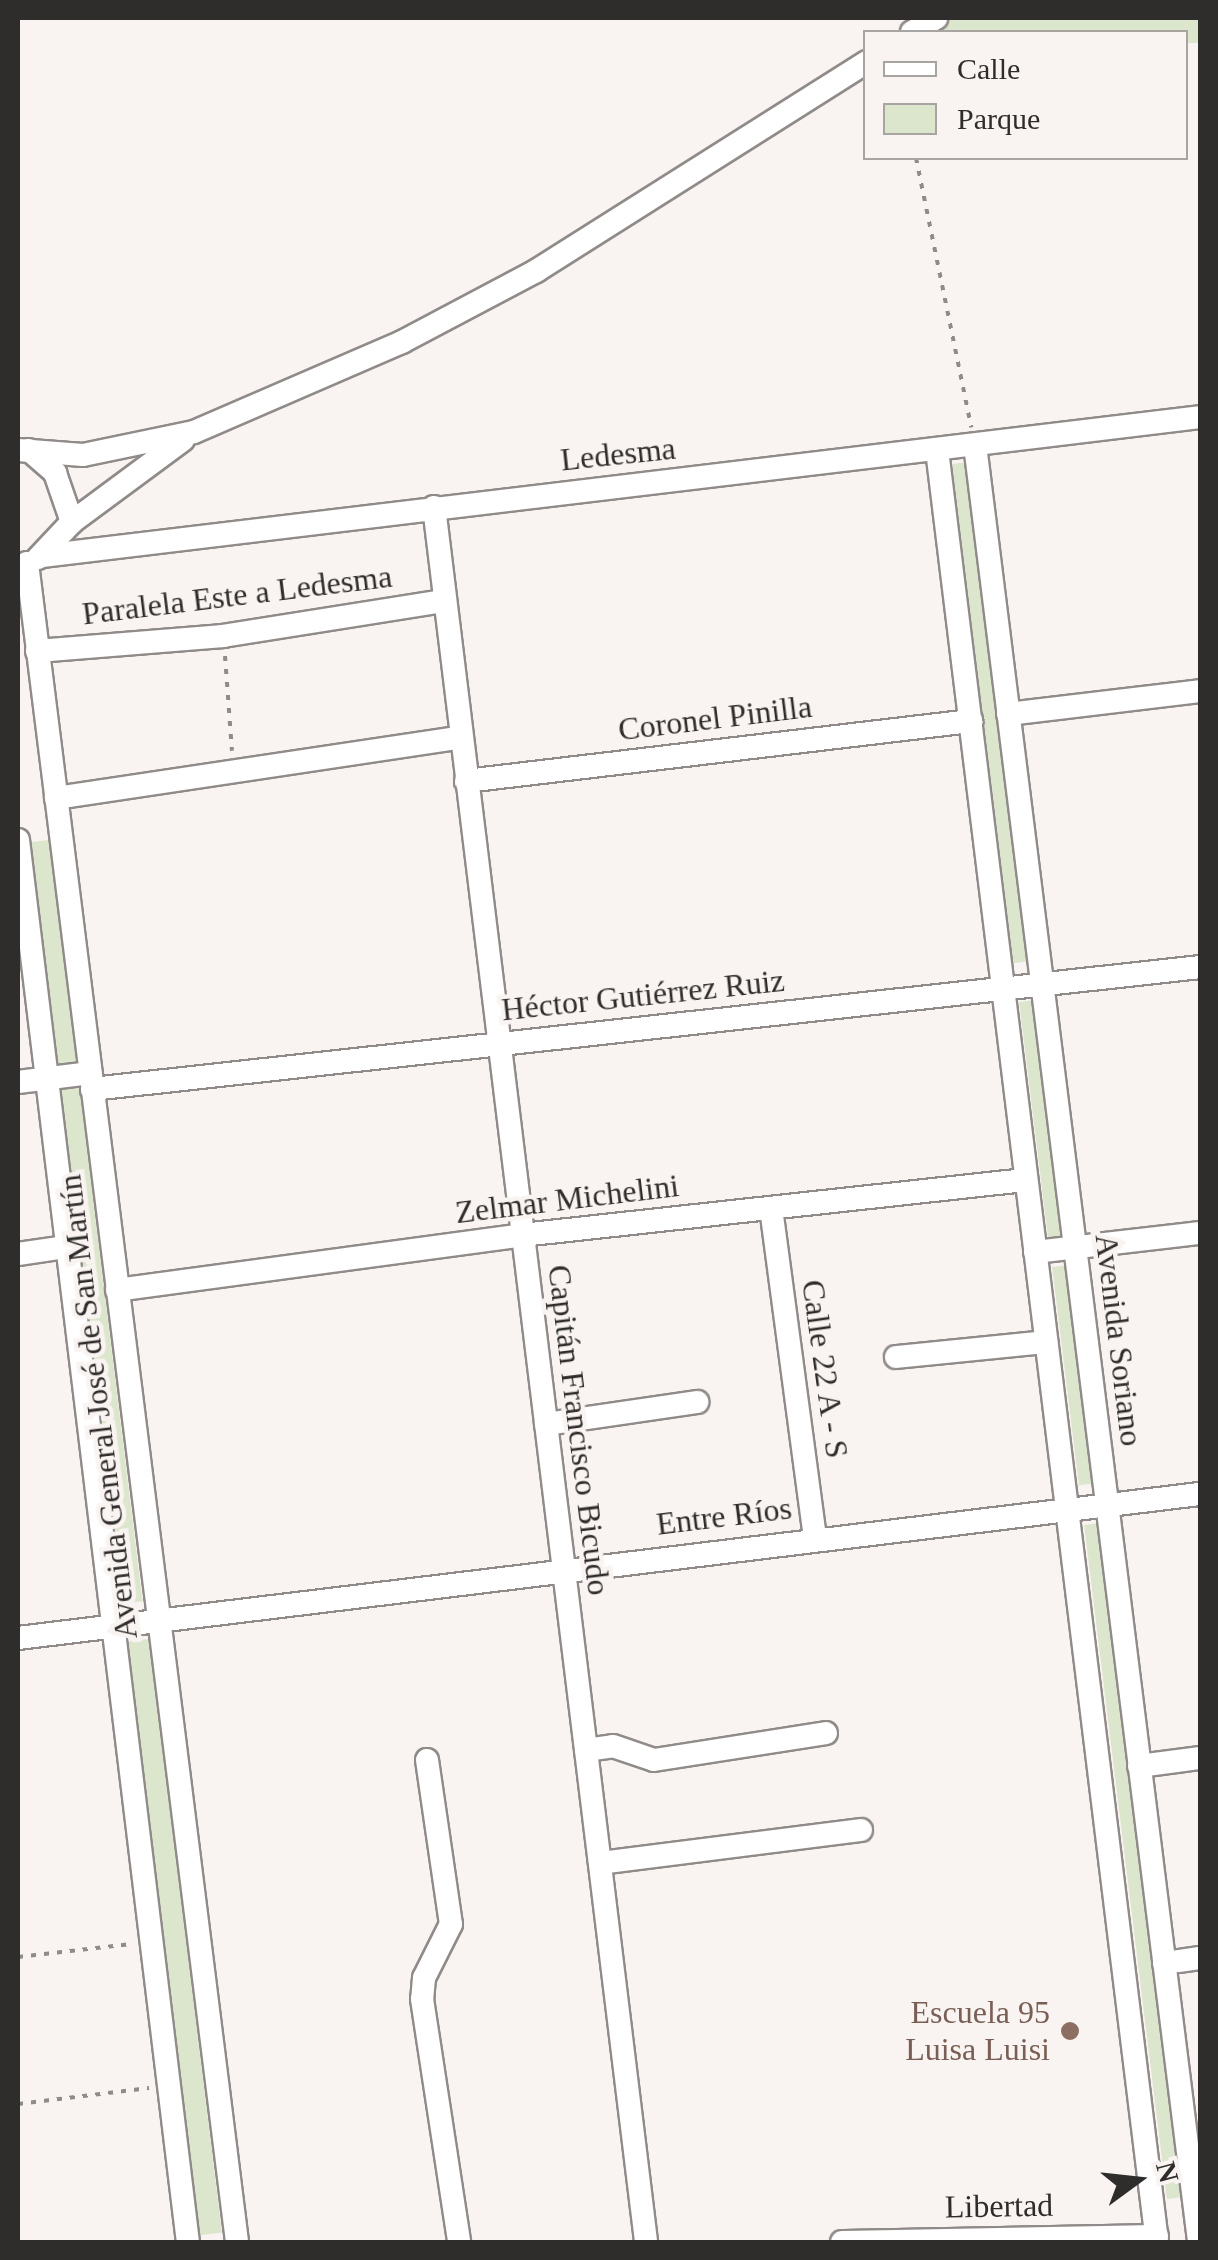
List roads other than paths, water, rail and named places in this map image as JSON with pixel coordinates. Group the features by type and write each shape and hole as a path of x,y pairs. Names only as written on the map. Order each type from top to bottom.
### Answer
{"street":[{"path":"23,450 83,455 194,432 470,310 863,64"},
{"name":"Ledesma","path":"29,561 434,507 1200,417"},
{"path":"29,561 80,516 194,432"},
{"name":"Avenida Soriano","path":"975,445 1199,2242"},
{"path":"23,450 55,473 80,516 106,548"},
{"path":"937,450 1063,1508 1156,2230"},
{"name":"Capitán Francisco Bicudo","path":"434,507 459,738 646,2242"},
{"name":"Avenida General José de San Martín","path":"29,561 156,1619 237,2242"},
{"name":"Paralela Este a Ledesma","path":"37,651 223,636 444,601"},
{"path":"1008,714 1200,691"},
{"name":"Coronel Pinilla","path":"466,780 971,721"},
{"path":"56,798 459,738"},
{"name":"Avenida General José de San Martín","path":"18,840 110,1626 188,2242"},
{"name":"Héctor Gutiérrez Ruiz","path":"18,1082 91,1081 497,1044 1200,966"},
{"name":"Zelmar Michelini","path":"117,1290 522,1235 1025,1180"},
{"name":"Calle 22 A - S","path":"771,1208 815,1538"},
{"path":"1035,1252 1200,1233"},
{"path":"18,1254 66,1246"},
{"path":"896,1358 1046,1342"},
{"path":"546,1424 698,1402"},
{"name":"Entre Ríos","path":"18,1638 564,1568 1200,1494"},
{"path":"586,1750 612,1746 654,1760 826,1733"},
{"path":"1139,1766 1200,1758"},
{"path":"427,1760 451,1924 424,1978 422,1999 459,2242"},
{"path":"600,1864 861,1830"},
{"path":"1164,1962 1200,1958"},
{"name":"Libertad","path":"842,2242 1055,2240 1156,2230 1197,2208"}],"place":[{"name":"Escuela 95 Luisa Luisi","path":"1070,2031"}]}
